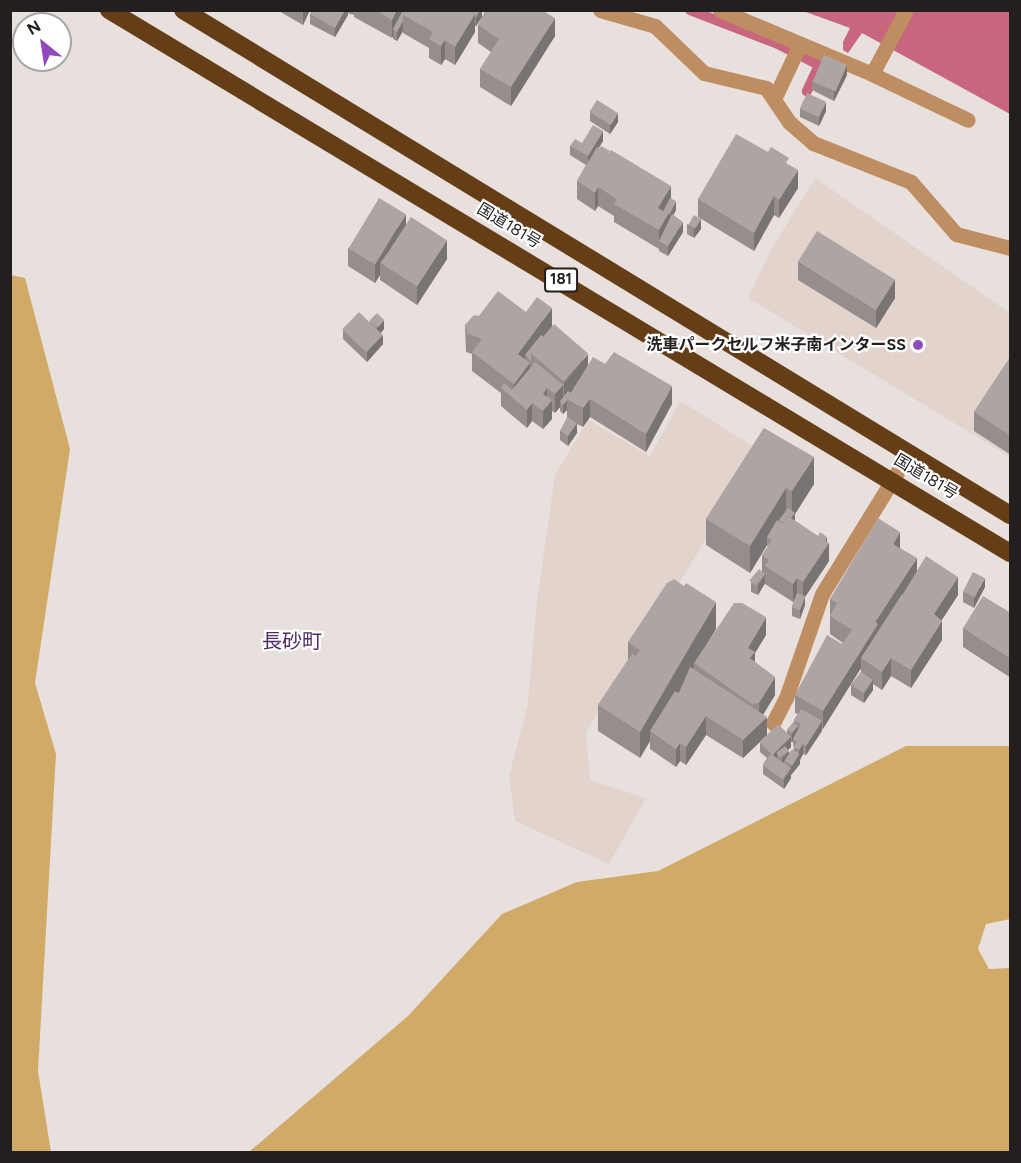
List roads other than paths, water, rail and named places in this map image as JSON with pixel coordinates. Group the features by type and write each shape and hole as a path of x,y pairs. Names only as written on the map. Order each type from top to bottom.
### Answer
{"highway":[{"name":"国道181号","path":"109,10 893,480 1011,554"},
{"name":"国道181号","path":"183,10 1011,515"}],"street":[{"path":"600,10 655,26 704,73 757,83 774,99 789,122 813,143 911,182 956,234 1011,248"},
{"path":"720,10 872,74 968,120"},
{"path":"872,74 906,10"},
{"path":"774,99 800,44"},
{"path":"773,723 786,698 822,594 909,453"}],"waterway":[{"path":"690,10 778,44 819,65 807,91"}],"place":[{"name":"洗車パークセルフ米子南インターSS","path":"918,345"}],"district":[{"name":"長砂町","path":"292,641"}]}
